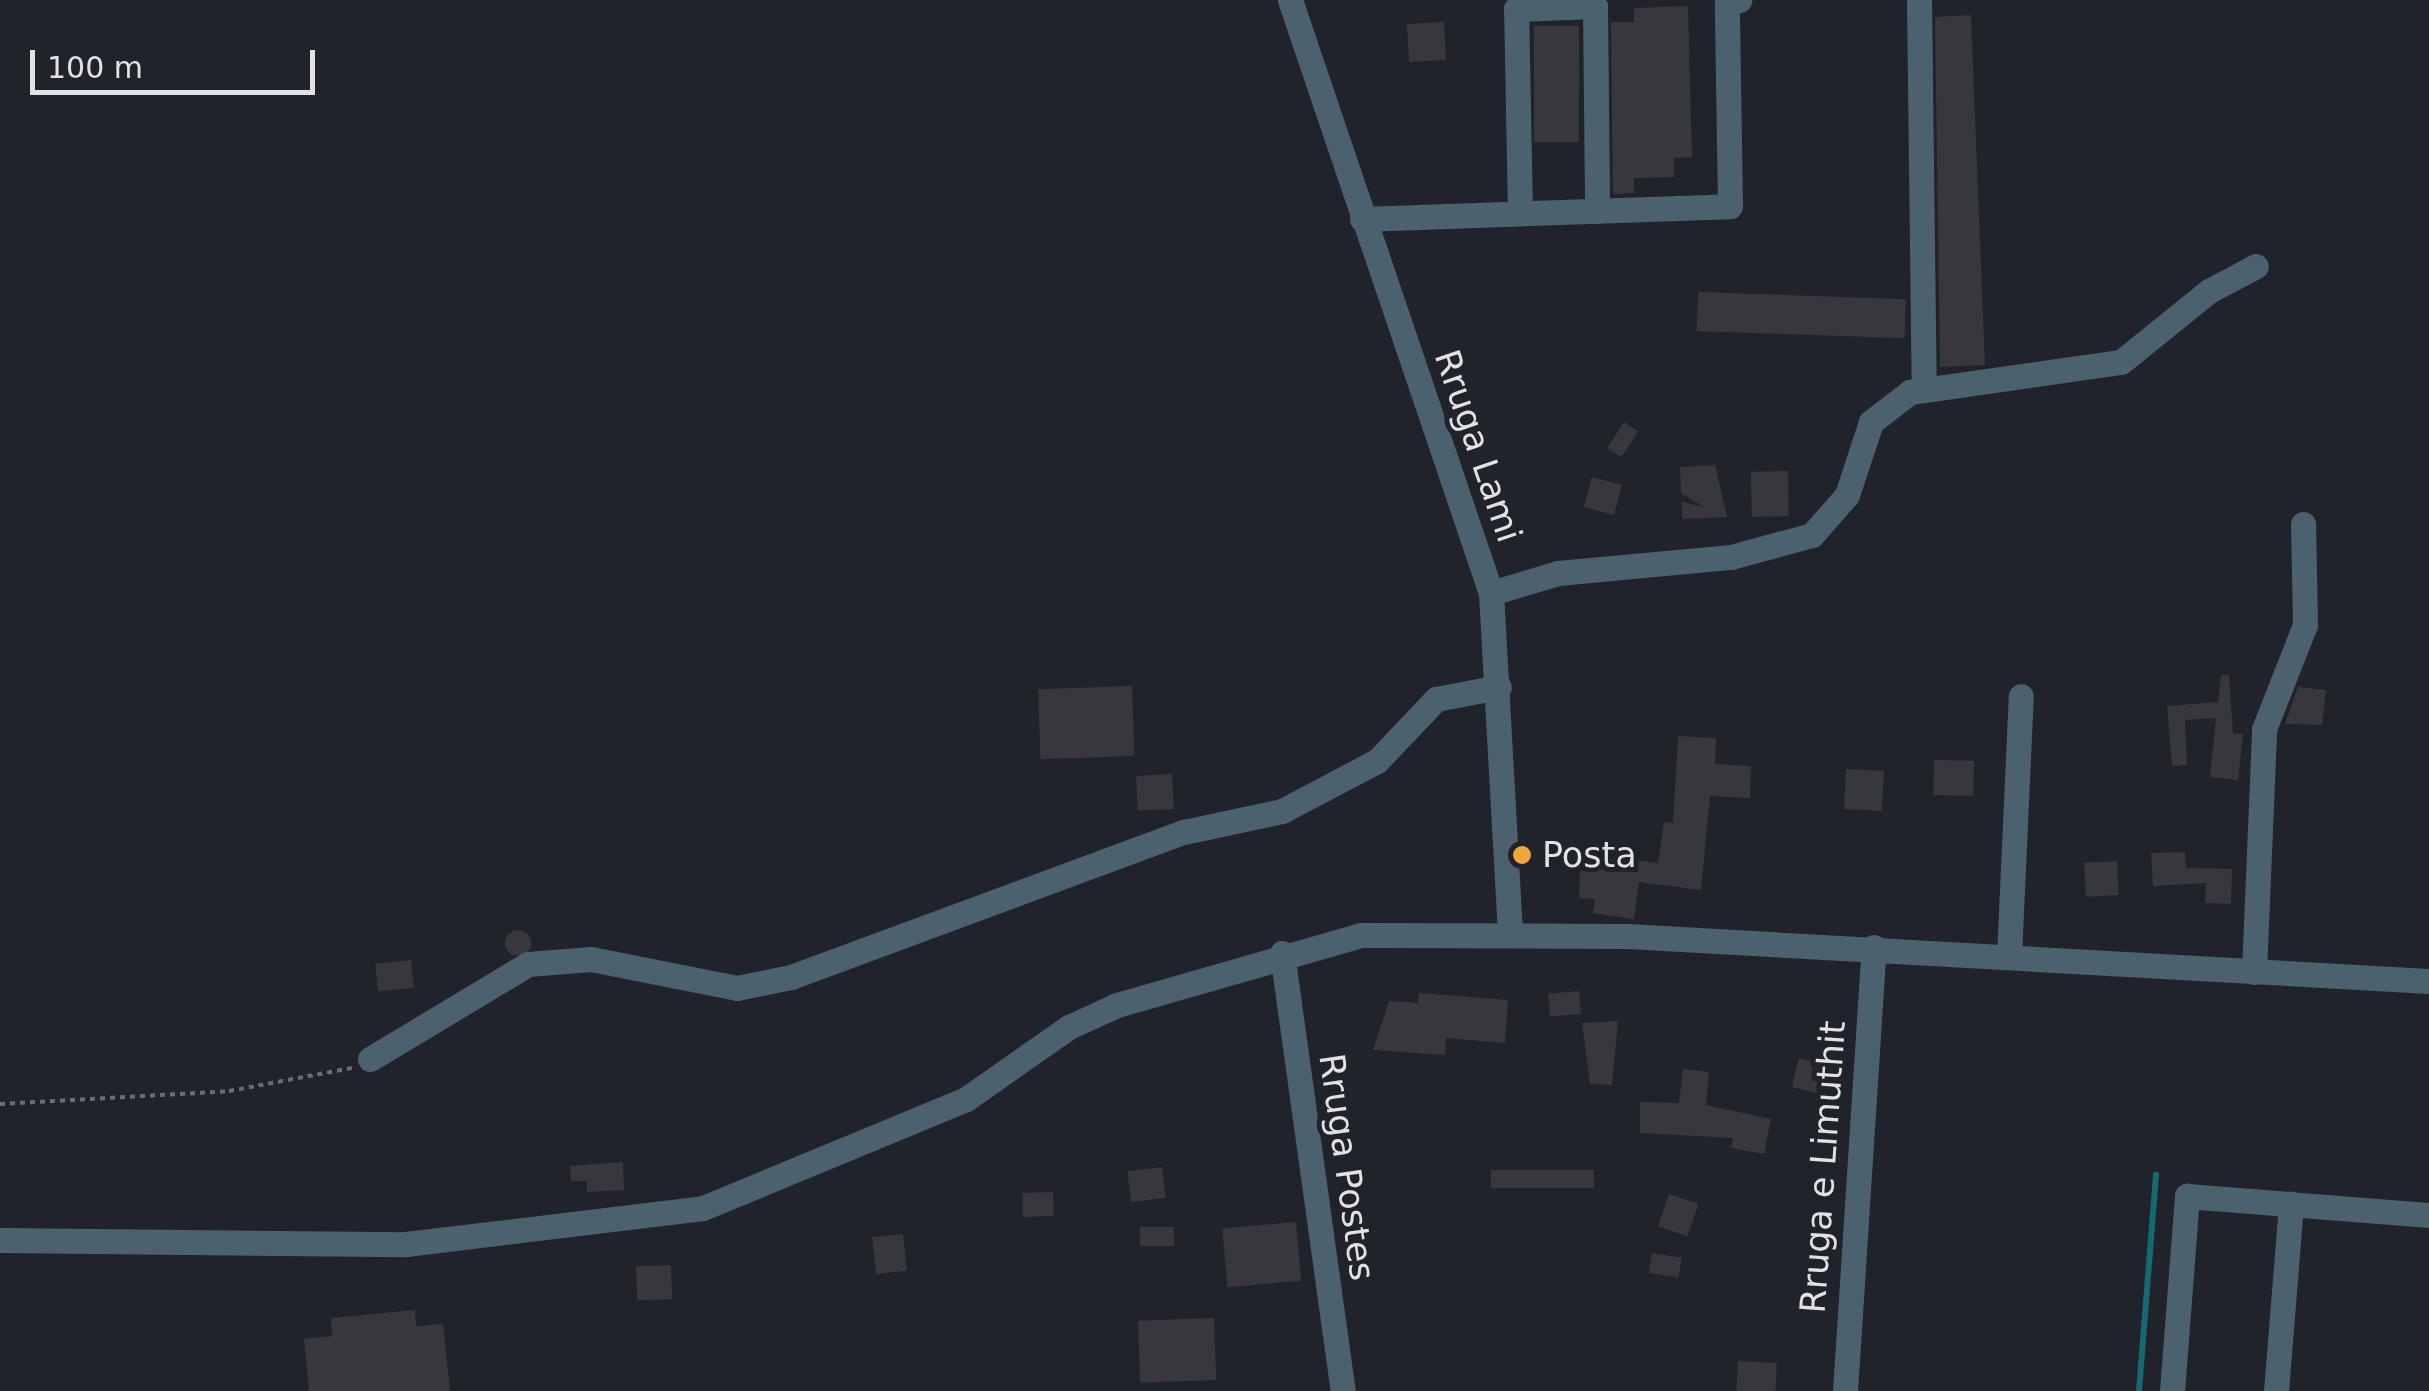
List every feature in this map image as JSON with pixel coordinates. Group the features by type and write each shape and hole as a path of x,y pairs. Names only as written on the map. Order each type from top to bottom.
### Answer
{"street":[{"name":"Rruga Lami","path":"1290,0 1491,593 1510,932"},
{"path":"1362,219 1730,206 1728,4 1739,0"},
{"path":"1918,0 1924,388"},
{"path":"1520,214 1516,9 1595,6 1596,211"},
{"path":"1491,593 1558,573 1731,556 1812,535 1847,495 1871,422 1924,388 2120,362 2209,291 2256,266"},
{"path":"2254,972 2264,729 2305,624 2302,524"},
{"path":"370,1060 528,964 590,959 737,988 791,977 1184,832 1282,811 1377,761 1436,699 1499,688"},
{"path":"2009,956 2021,696"},
{"path":"0,1240 368,1246 703,1208 966,1098 1101,1012 1282,953 1361,935 1510,932 1874,948 2429,982"},
{"name":"Rruga e Limuthit","path":"1844,1391 1874,948"},
{"name":"Rruga Postes","path":"1282,953 1343,1391"},
{"path":"2172,1391 2188,1196 2429,1215"},
{"path":"2276,1391 2291,1204"}],"path":[{"path":"0,1104 229,1091 370,1060"}],"building":[{"path":"1688,6 1692,157 1674,158 1674,177 1634,178 1634,193 1613,194 1611,22 1634,22 1634,8"},
{"path":"1971,15 1985,365 1940,367 1935,17"},
{"path":"1444,22 1446,60 1409,62 1407,24"},
{"path":"1534,26 1579,26 1579,142 1534,142"},
{"path":"1698,292 1906,299 1905,338 1697,331"},
{"path":"1624,422 1638,431 1621,457 1607,448"},
{"path":"1715,465 1727,517 1682,519 1682,502 1704,507 1681,493 1680,467"},
{"path":"1788,471 1789,516 1752,517 1751,472"},
{"path":"1592,477 1622,485 1614,515 1584,507"},
{"path":"2221,675 2229,675 2233,733 2243,734 2238,780 2210,777 2216,718 2185,720 2187,765 2172,766 2167,706 2218,702"},
{"path":"1132,686 1134,756 1041,759 1038,689"},
{"path":"2298,687 2326,690 2322,725 2285,724"},
{"path":"1678,736 1716,738 1715,764 1751,766 1750,798 1710,796 1701,890 1639,882 1634,919 1593,913 1595,899 1579,898 1580,870 1599,871 1601,856 1658,863 1664,822 1673,823"},
{"path":"1934,760 1974,761 1973,796 1933,795"},
{"path":"1846,769 1884,771 1882,811 1844,809"},
{"path":"1172,774 1174,809 1138,811 1136,776"},
{"path":"2185,852 2186,868 2232,869 2231,904 2205,903 2206,883 2153,886 2151,853"},
{"path":"2117,861 2119,895 2086,897 2084,863"},
{"path":"518,930 527,934 531,943 527,952 518,956 509,952 505,943 509,934"},
{"path":"411,960 414,988 378,992 375,964"},
{"path":"1579,991 1581,1014 1550,1017 1548,994"},
{"path":"1419,993 1508,1000 1505,1043 1446,1038 1445,1055 1373,1050 1389,1001 1418,1003"},
{"path":"1618,1021 1612,1085 1590,1084 1582,1023"},
{"path":"1799,1058 1834,1067 1827,1096 1792,1087"},
{"path":"1683,1069 1709,1072 1706,1105 1771,1119 1764,1154 1731,1148 1733,1138 1640,1133 1640,1102 1679,1103"},
{"path":"623,1162 624,1190 587,1192 587,1181 571,1181 570,1166"},
{"path":"1162,1167 1166,1198 1131,1202 1127,1171"},
{"path":"1491,1170 1594,1170 1594,1188 1491,1188"},
{"path":"1053,1192 1054,1216 1023,1217 1022,1193"},
{"path":"1669,1194 1698,1204 1687,1236 1658,1226"},
{"path":"1296,1222 1301,1281 1227,1287 1222,1228"},
{"path":"1140,1227 1174,1227 1174,1246 1140,1246"},
{"path":"903,1234 907,1271 876,1274 872,1237"},
{"path":"1652,1253 1682,1258 1679,1277 1649,1273"},
{"path":"671,1265 672,1299 637,1300 636,1266"},
{"path":"415,1310 416,1326 443,1324 450,1391 309,1391 304,1339 332,1336 331,1318"},
{"path":"1214,1318 1216,1380 1140,1383 1138,1321"},
{"path":"1738,1361 1777,1363 1775,1391 1736,1391"}],"waterway":[{"path":"2139,1391 2156,1175"}],"place":[{"name":"Posta","path":"1522,855"}]}
